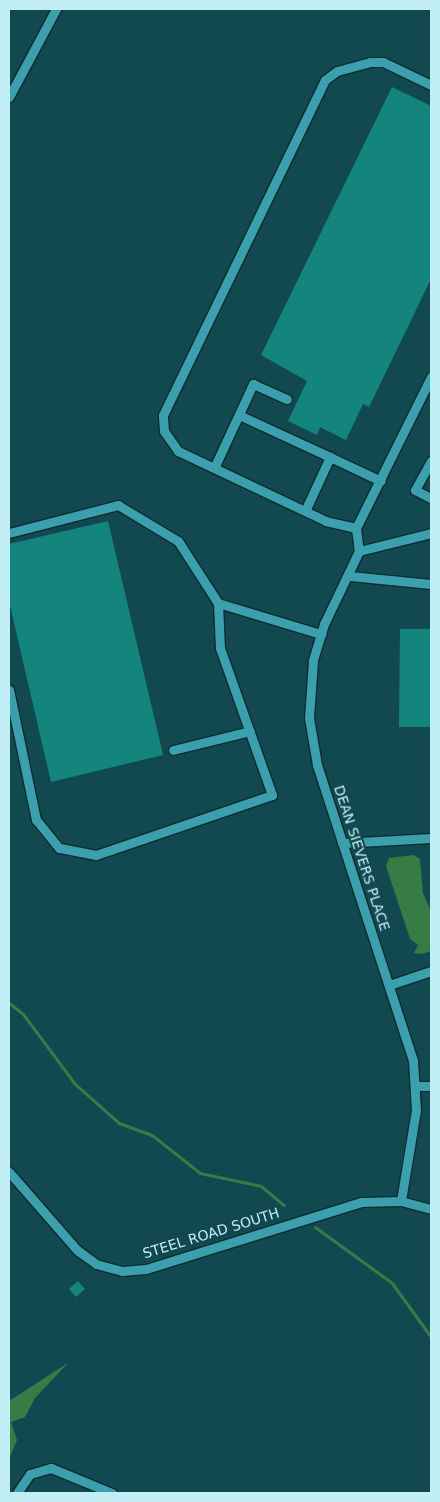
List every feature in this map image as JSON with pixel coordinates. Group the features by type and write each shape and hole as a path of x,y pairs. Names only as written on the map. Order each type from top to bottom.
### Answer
{"street":[{"path":"9,98 56,9"},
{"path":"356,528 305,512 172,446 164,431 164,415 315,95 337,70 370,62 383,62 431,85"},
{"path":"431,376 382,481 356,528 360,551 431,534"},
{"path":"214,468 253,384 287,399"},
{"path":"239,415 382,481"},
{"path":"305,512 330,457"},
{"path":"431,461 415,490 431,498"},
{"path":"9,533 118,505 178,541 218,603 220,648 272,795 96,855 59,848 36,820 9,690"},
{"name":"DEAN SIEVERS PLACE","path":"360,551 350,576 321,634 310,680 311,737 342,843 413,1060 416,1086 401,1201"},
{"path":"350,576 431,584"},
{"path":"218,603 321,634"},
{"path":"174,750 250,731"},
{"path":"342,843 431,838"},
{"path":"389,985 431,971"},
{"path":"416,1086 431,1086"},
{"name":"STEEL ROAD SOUTH","path":"9,1172 77,1250 96,1264 122,1271 146,1269 346,1205 401,1201 431,1209"},
{"path":"17,1493 30,1474 51,1468 112,1493"}],"shaded area":[{"path":"413,855 420,859 423,893 431,911 431,951 422,954 414,953 418,945 410,939 386,866 389,858"},
{"path":"68,1363 35,1398 25,1417 11,1422 17,1440 9,1459 9,1401"}],"building":[{"path":"392,87 431,106 431,279 369,407 363,404 346,440 320,427 317,435 288,421 307,381 261,355"},
{"path":"108,521 163,755 51,782 9,601 9,544"},
{"path":"400,629 431,629 431,727 399,727"},
{"path":"78,1281 85,1289 76,1297 69,1289"}],"waterway":[{"path":"9,1003 23,1014 75,1084 119,1123 152,1135 200,1173 261,1186 284,1205"},
{"path":"315,1227 392,1283 431,1337"}]}
